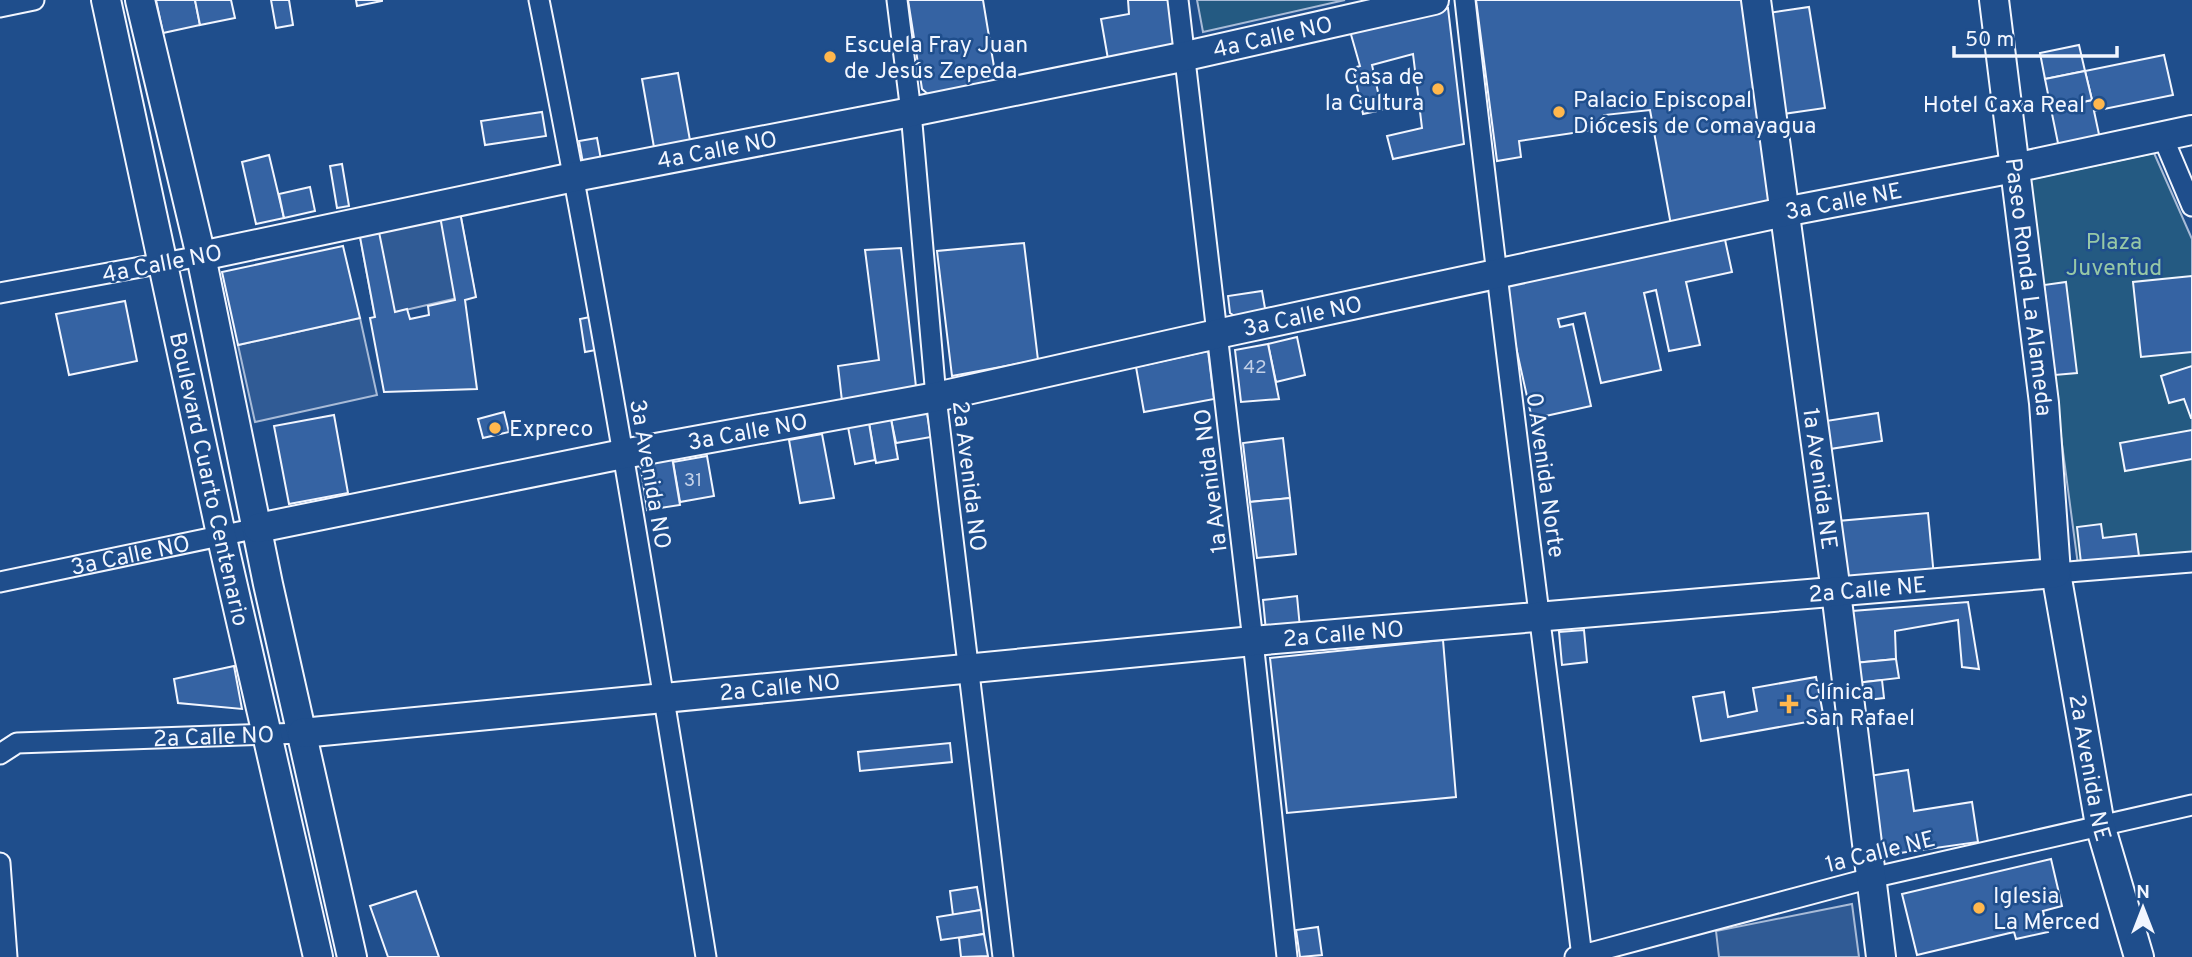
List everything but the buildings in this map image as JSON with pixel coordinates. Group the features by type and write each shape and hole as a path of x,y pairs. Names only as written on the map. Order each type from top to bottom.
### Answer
{"street":[{"path":"0,7 34,0"},
{"name":"Boulevard Cuarto Centenario","path":"106,0 221,534 318,957"},
{"name":"Boulevard Cuarto Centenario","path":"141,0 201,256 268,584 352,957"},
{"name":"3a Avenida NO","path":"539,0 575,177 706,957"},
{"name":"2a Avenida NO","path":"897,0 911,112 936,397 1003,957"},
{"name":"1a Avenida NO","path":"1178,0 1287,957"},
{"name":"4a Calle NO","path":"0,293 201,256 575,177 911,112 1185,56 1434,0"},
{"name":"0 Avenida Norte","path":"1465,0 1495,274 1540,616 1579,957"},
{"name":"1a Avenida NE","path":"1756,0 1836,592 1881,957"},
{"name":"Paseo Ronda La Alameda","path":"1994,0 2044,403 2056,573"},
{"name":"3a Calle NE","path":"1495,274 1784,212 2014,168 2192,130"},
{"path":"2162,135 2192,206"},
{"name":"3a Calle NO","path":"0,582 221,534 623,454 936,397 1495,274"},
{"name":"2a Calle NE","path":"1540,616 2192,562"},
{"name":"2a Avenida NE","path":"2056,573 2100,825 2139,957"},
{"name":"2a Calle NO","path":"0,754 17,743 302,733 1253,641 1540,616"},
{"name":"1a Calle NE","path":"1579,957 1871,877 2192,804"},
{"path":"0,863 7,957"}],"green space":[{"path":"1197,0 1345,0 1203,32"},
{"name":"Plaza Juventud","path":"2154,153 2192,239 2192,553 2078,565 2027,180"}],"shaded area":[{"path":"460,212 475,294 375,317 360,237"},
{"path":"360,318 377,395 255,422 238,345"},
{"path":"1852,904 1859,957 1719,957 1716,931"}],"place":[{"name":"Escuela Fray Juan de Jesús Zepeda","path":"830,57"},
{"name":"Casa de la Cultura","path":"1438,89"},
{"name":"Hotel Caxa Real","path":"2099,104"},
{"name":"Palacio Episcopal Diócesis de Comayagua","path":"1559,112"},
{"name":"Expreco","path":"495,428"},
{"name":"Clínica San Rafael","path":"1789,704"},
{"name":"Iglesia La Merced","path":"1979,908"}]}
